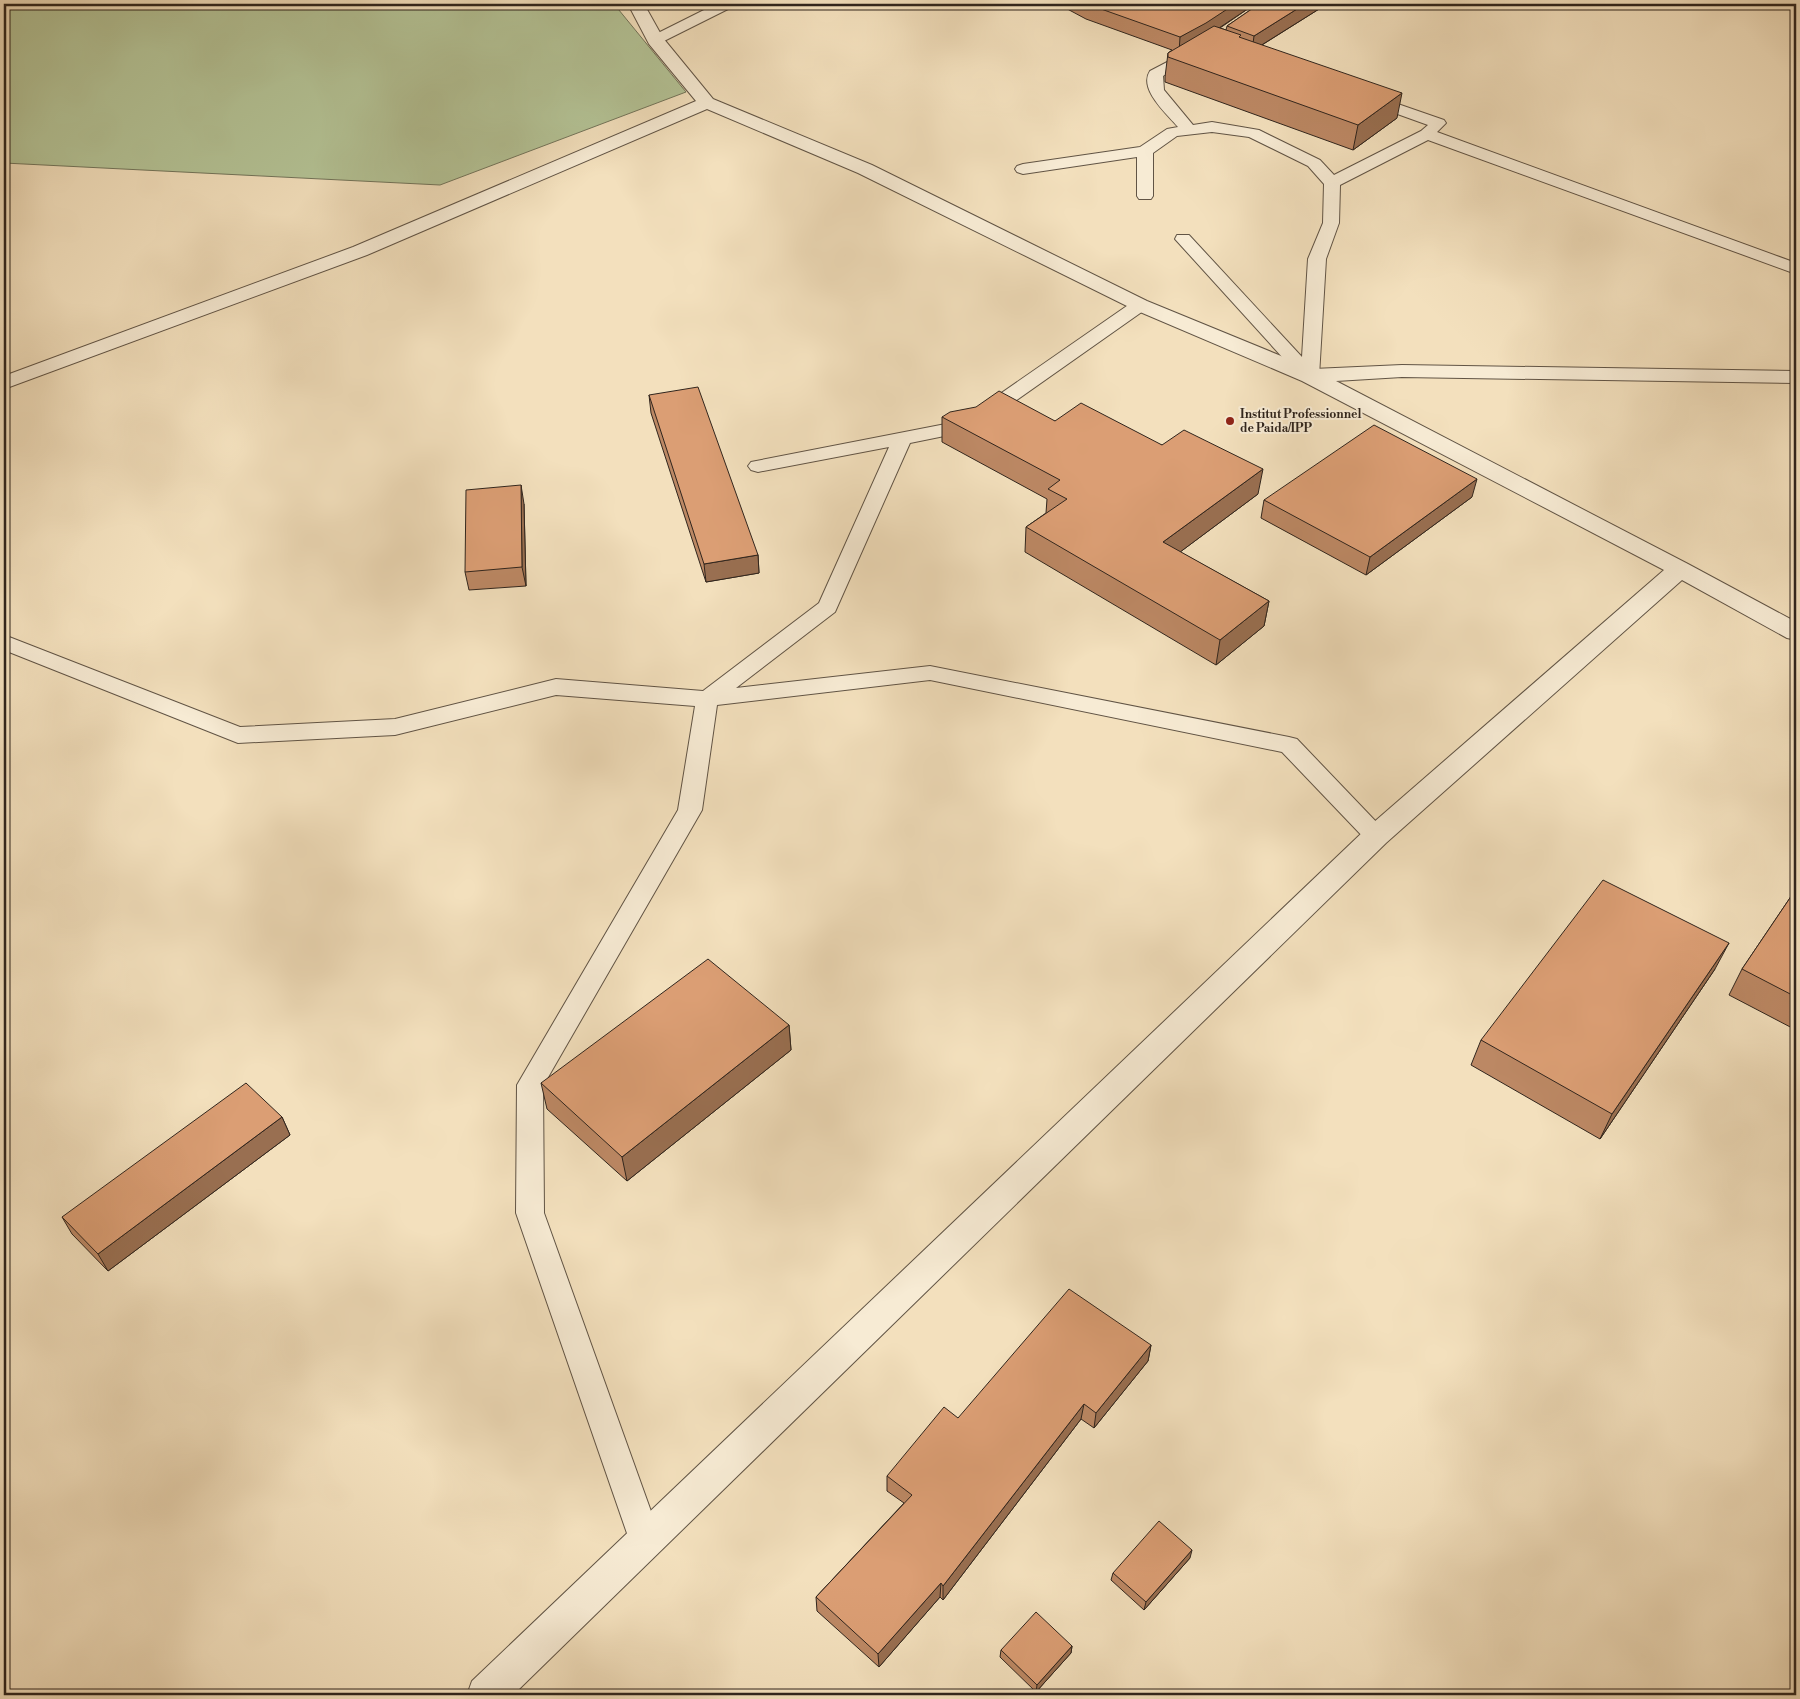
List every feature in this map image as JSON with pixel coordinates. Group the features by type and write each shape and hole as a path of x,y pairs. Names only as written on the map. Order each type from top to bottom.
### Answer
{"street":[{"path":"636,4 656,40 707,103 865,169 1140,305 1310,376 1680,569 1796,632"},
{"path":"4,384 360,251 707,103"},
{"path":"1310,376 1402,371 1796,377"},
{"path":"486,1695 1376,836 1680,569"}],"lane":[{"path":"656,40 727,4"},
{"path":"1189,130 1156,91 1155,74 1210,43"},
{"path":"1332,183 1427,134 1438,123 1356,94"},
{"path":"1023,169 1145,151 1173,132 1212,127 1253,133 1314,163 1332,183 1331,223 1318,259 1310,376"},
{"path":"1427,134 1796,269"},
{"path":"1145,151 1145,196"},
{"path":"1183,240 1310,376"},
{"path":"758,466 967,426 1140,305"},
{"path":"646,1542 530,1213 530,1085 690,810 707,699 828,607 902,438"},
{"path":"4,642 238,735 395,727 556,687 707,699 930,673 1289,745 1376,836"}],"green space":[{"path":"4,4 614,4 686,92 440,185 4,163"}],"building":[{"path":"1087,4 1235,4 1180,37"},
{"path":"1259,4 1305,4 1254,36 1227,26"},
{"path":"1214,26 1241,35 1239,37 1402,93 1358,125 1168,57 1168,53"},
{"path":"698,387 758,555 704,564 649,395"},
{"path":"999,391 1055,421 1081,403 1162,445 1184,430 1263,469 1163,542 1269,601 1220,640 1026,527 1067,499 1048,489 1060,480 942,417 950,412 976,407"},
{"path":"1374,425 1477,479 1370,557 1264,500"},
{"path":"521,485 522,567 465,572 466,490"},
{"path":"1603,880 1729,943 1612,1114 1481,1040"},
{"path":"1796,889 1796,997 1742,969"},
{"path":"708,959 789,1025 622,1157 541,1083"},
{"path":"246,1083 282,1117 98,1254 62,1217"},
{"path":"1069,1289 1151,1345 1096,1413 1084,1404 943,1586 941,1583 878,1654 816,1597 912,1495 887,1476 944,1407 958,1418"},
{"path":"1159,1521 1192,1550 1146,1602 1113,1573"},
{"path":"1036,1612 1072,1646 1037,1685 1001,1650"}],"place":[{"name":"Institut Professionnel de Paida/IPP","path":"1230,421"}]}
